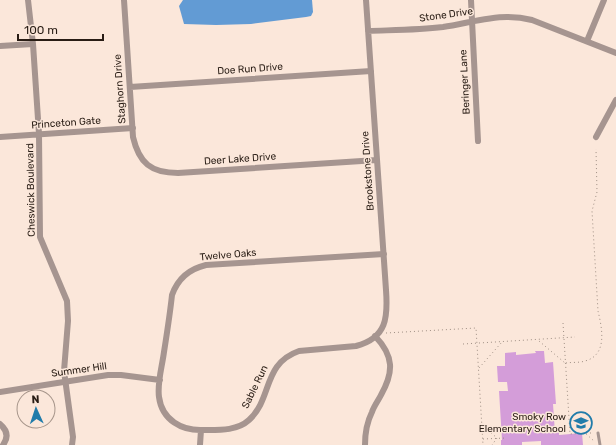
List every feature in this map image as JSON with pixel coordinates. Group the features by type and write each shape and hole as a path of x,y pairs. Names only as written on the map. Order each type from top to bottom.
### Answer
{"street":[{"name":"Cheswick Boulevard","path":"28,0 33,44 39,134 40,237 67,301 68,310 64,359 65,382 73,437 72,445"},
{"name":"Staghorn Drive","path":"124,0 133,128"},
{"name":"Brookstone Drive","path":"366,0 387,312 384,325 376,338"},
{"name":"Beringer Lane","path":"471,0 478,141"},
{"path":"587,42 604,0"},
{"name":"Stone Drive","path":"368,31 420,29 507,17 532,20 616,53"},
{"path":"0,46 33,44"},
{"name":"Doe Run Drive","path":"130,87 371,71"},
{"path":"596,137 616,100"},
{"name":"Princeton Gate","path":"0,137 133,128"},
{"name":"Deer Lake Drive","path":"133,128 136,149 143,161 156,170 169,173 377,160"},
{"name":"Twelve Oaks","path":"160,380 172,295 179,281 197,267 384,254"},
{"path":"365,445 365,433 372,411 386,386 391,370 391,363 387,352 376,338"},
{"name":"Sable Run","path":"160,380 159,398 161,404 168,417 179,426 186,429 201,430 234,428 242,426 257,410 277,365 290,354 299,351 356,346 376,338"},
{"name":"Summer Hill","path":"0,392 121,375 160,380"},
{"path":"0,424 6,431 7,437 3,445"},
{"path":"200,445 201,430"}],"lane":[{"path":"597,434 600,445"}],"path":[{"path":"538,340 566,363 582,362 592,358 599,348 602,338 598,311 592,211 597,192 596,149"},
{"path":"563,322 570,434 597,434"},
{"path":"376,338 385,334 476,328 483,445"},
{"path":"463,344 575,337"},
{"path":"478,368 502,342"},
{"path":"482,425 497,438"},
{"path":"585,433 596,443 596,440"},
{"path":"492,445 497,438"},
{"path":"483,439 506,438"}],"water":[{"path":"183,0 312,0 313,12 311,16 306,17 251,24 184,24 179,6"}],"building":[{"path":"535,351 544,351 545,363 553,362 556,404 553,404 555,433 559,432 559,435 582,433 583,445 541,445 541,441 522,442 522,445 501,445 499,391 508,391 507,382 498,382 497,366 505,366 505,353 516,352 516,355 536,353"}],"place":[{"name":"Smoky Row Elementary School","path":"581,423"}]}
